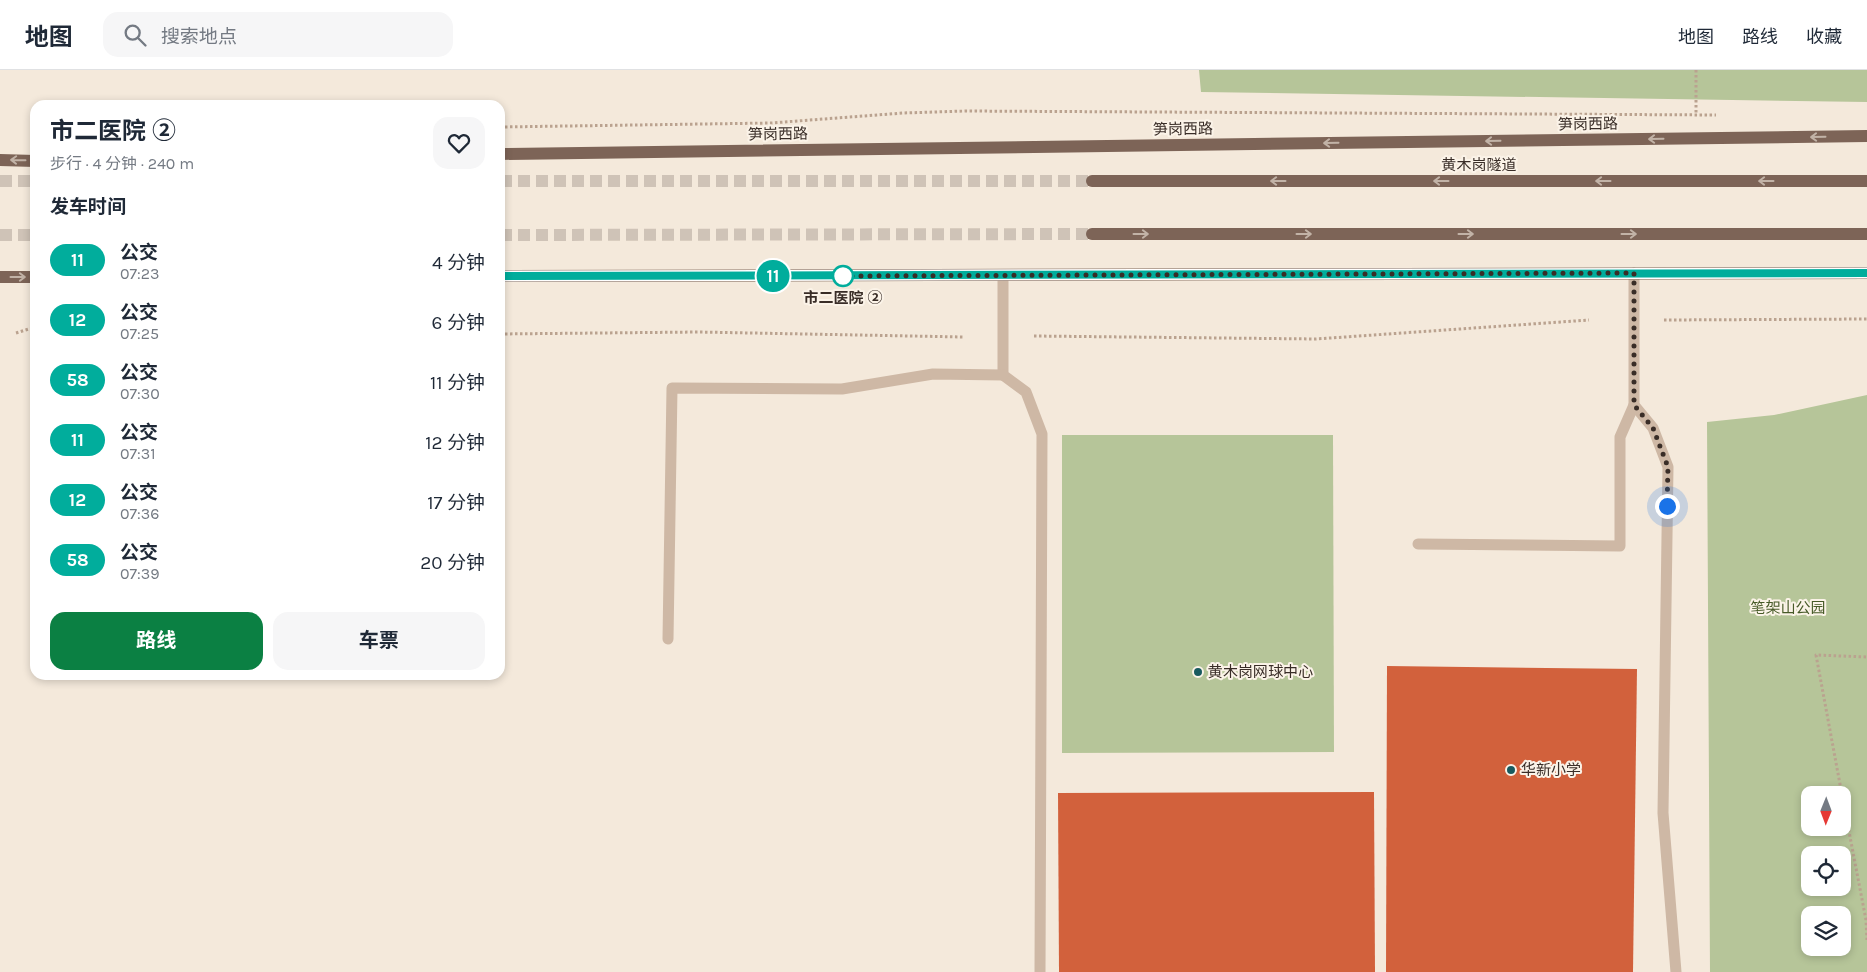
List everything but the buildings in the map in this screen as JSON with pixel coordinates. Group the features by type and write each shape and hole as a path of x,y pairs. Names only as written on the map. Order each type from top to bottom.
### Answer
{"main road":[{"name":"笋岗西路","path":"505,154 1867,136"},
{"path":"0,160 30,161"},
{"name":"黄木岗隧道","path":"1092,181 1867,181"},
{"path":"1092,234 1867,234"},
{"path":"505,276 1867,273"},
{"path":"0,277 30,277"}],"lane":[{"path":"1418,544 1620,546 1620,437 1634,405 1634,273"},
{"path":"1003,276 1003,375"},
{"path":"668,639 672,388 842,389 933,374 1003,375 1026,392 1042,434 1040,972"},
{"path":"1634,405 1653,428 1668,467 1663,813 1676,972"}],"path":[{"path":"1696,70 1696,115"},
{"path":"505,127 771,123 903,113 966,111 1725,115"},
{"path":"1664,320 1867,319"},
{"path":"1034,336 1316,339 1589,320"},
{"path":"16,333 30,329"},
{"path":"505,334 698,332 964,337"},
{"path":"1840,786 1816,655 1867,657"},
{"path":"1850,836 1866,920 1867,940"}],"green space":[{"path":"1199,70 1867,70 1867,102 1201,92"},
{"name":"笔架山公园","path":"1867,395 1867,972 1710,972 1707,422 1774,415"},
{"name":"黄木岗网球中心","path":"1062,435 1333,435 1334,752 1062,753"}],"tunnel":[{"path":"0,181 30,181"},
{"path":"505,181 1092,181"},
{"path":"505,235 1092,234"},
{"path":"0,235 30,235"}],"bus line":[{"name":"11","path":"505,276 1867,273"}],"place":[{"name":"市二医院 ②","path":"843,276"},
{"name":"黄木岗网球中心","path":"1198,672"},
{"name":"华新小学","path":"1511,770"}],"route":[{"path":"843,276 1634,273 1634,405 1653,428 1668,467 1667,506"}]}
